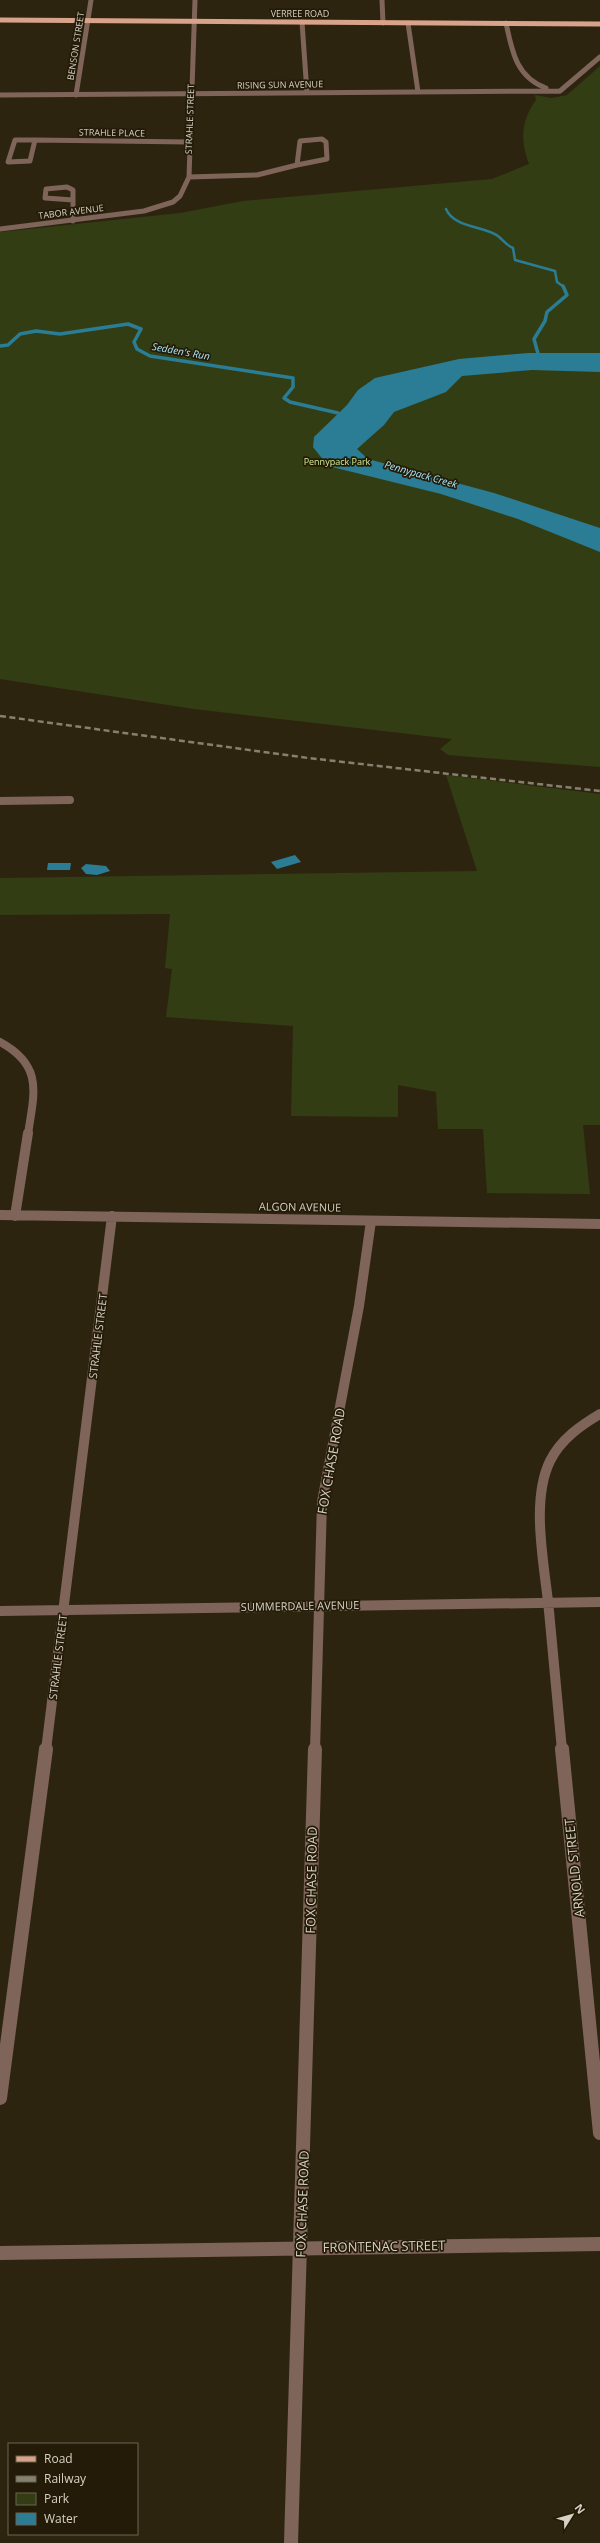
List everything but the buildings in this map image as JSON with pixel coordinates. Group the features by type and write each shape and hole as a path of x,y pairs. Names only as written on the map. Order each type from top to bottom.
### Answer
{"main road":[{"name":"VERREE ROAD","path":"0,20 600,24"}],"street":[{"name":"BENSON STREET","path":"76,95 91,0"},
{"name":"STRAHLE STREET","path":"144,211 173,202 180,196 189,177 195,0"},
{"path":"382,0 383,23"},
{"path":"302,22 307,93"},
{"path":"408,23 418,92"},
{"path":"506,23 519,72 535,85 560,91 600,57"},
{"name":"RISING SUN AVENUE","path":"0,95 560,91"},
{"path":"189,177 263,175 297,165 327,159 326,142 322,139 300,141 297,165"},
{"name":"STRAHLE PLACE","path":"35,140 30,161 23,163 8,162 15,140 35,140 189,142"},
{"path":"73,200 46,198 46,189 67,187 73,190 73,200 73,221"},
{"name":"TABOR AVENUE","path":"0,229 144,211"},
{"path":"0,801 70,800"},
{"path":"0,1042 10,1046 25,1060 32,1075 35,1090 15,1216"},
{"name":"ALGON AVENUE","path":"0,1215 600,1224"},
{"name":"STRAHLE STREET","path":"0,2098 64,1610 112,1216"},
{"name":"FOX CHASE ROAD","path":"291,2543 301,2248 322,1502 359,1306 371,1221"},
{"name":"ARNOLD STREET","path":"600,1414 577,1426 551,1457 540,1495 541,1531 600,2133"},
{"name":"SUMMERDALE AVENUE","path":"0,1611 318,1605 600,1602"},
{"name":"FRONTENAC STREET","path":"0,2254 600,2244"}],"green space":[{"name":"Pennypack Park","path":"600,66 600,767 448,755 440,749 452,739 194,709 0,679 0,232 180,213 243,201 492,179 529,164 523,139 527,115 536,100 535,95 552,98 567,95"},
{"path":"446,775 600,794 600,1125 583,1125 590,1194 487,1193 483,1129 438,1129 436,1092 398,1085 398,1117 291,1116 293,1026 166,1017 172,969 165,968 170,914 0,915 0,878 477,871"}],"water":[{"name":"Pennypack Creek","path":"528,353 600,353 600,372 532,370 462,376 446,392 394,412 384,425 357,449 368,459 494,493 600,528 600,552 518,519 441,494 328,466 313,447 314,437 347,405 358,390 375,378 459,359"},
{"path":"295,855 301,862 277,869 271,862"},
{"path":"48,863 71,863 70,870 47,870"},
{"path":"86,864 106,866 110,871 97,875 86,874 81,868"}],"waterway":[{"path":"446,209 456,220 470,226 486,230 498,236 513,248 515,260 555,271 557,282 563,286"},
{"path":"540,361 534,339 545,321 547,312 567,295 563,286"},
{"name":"Sedden's Run","path":"0,346 8,345 20,334 36,331 60,334 128,324 141,329 134,342 137,349 150,356 293,378 293,387 284,398 290,402 338,413 343,418"}],"railway":[{"path":"0,716 308,758 600,791"}]}
